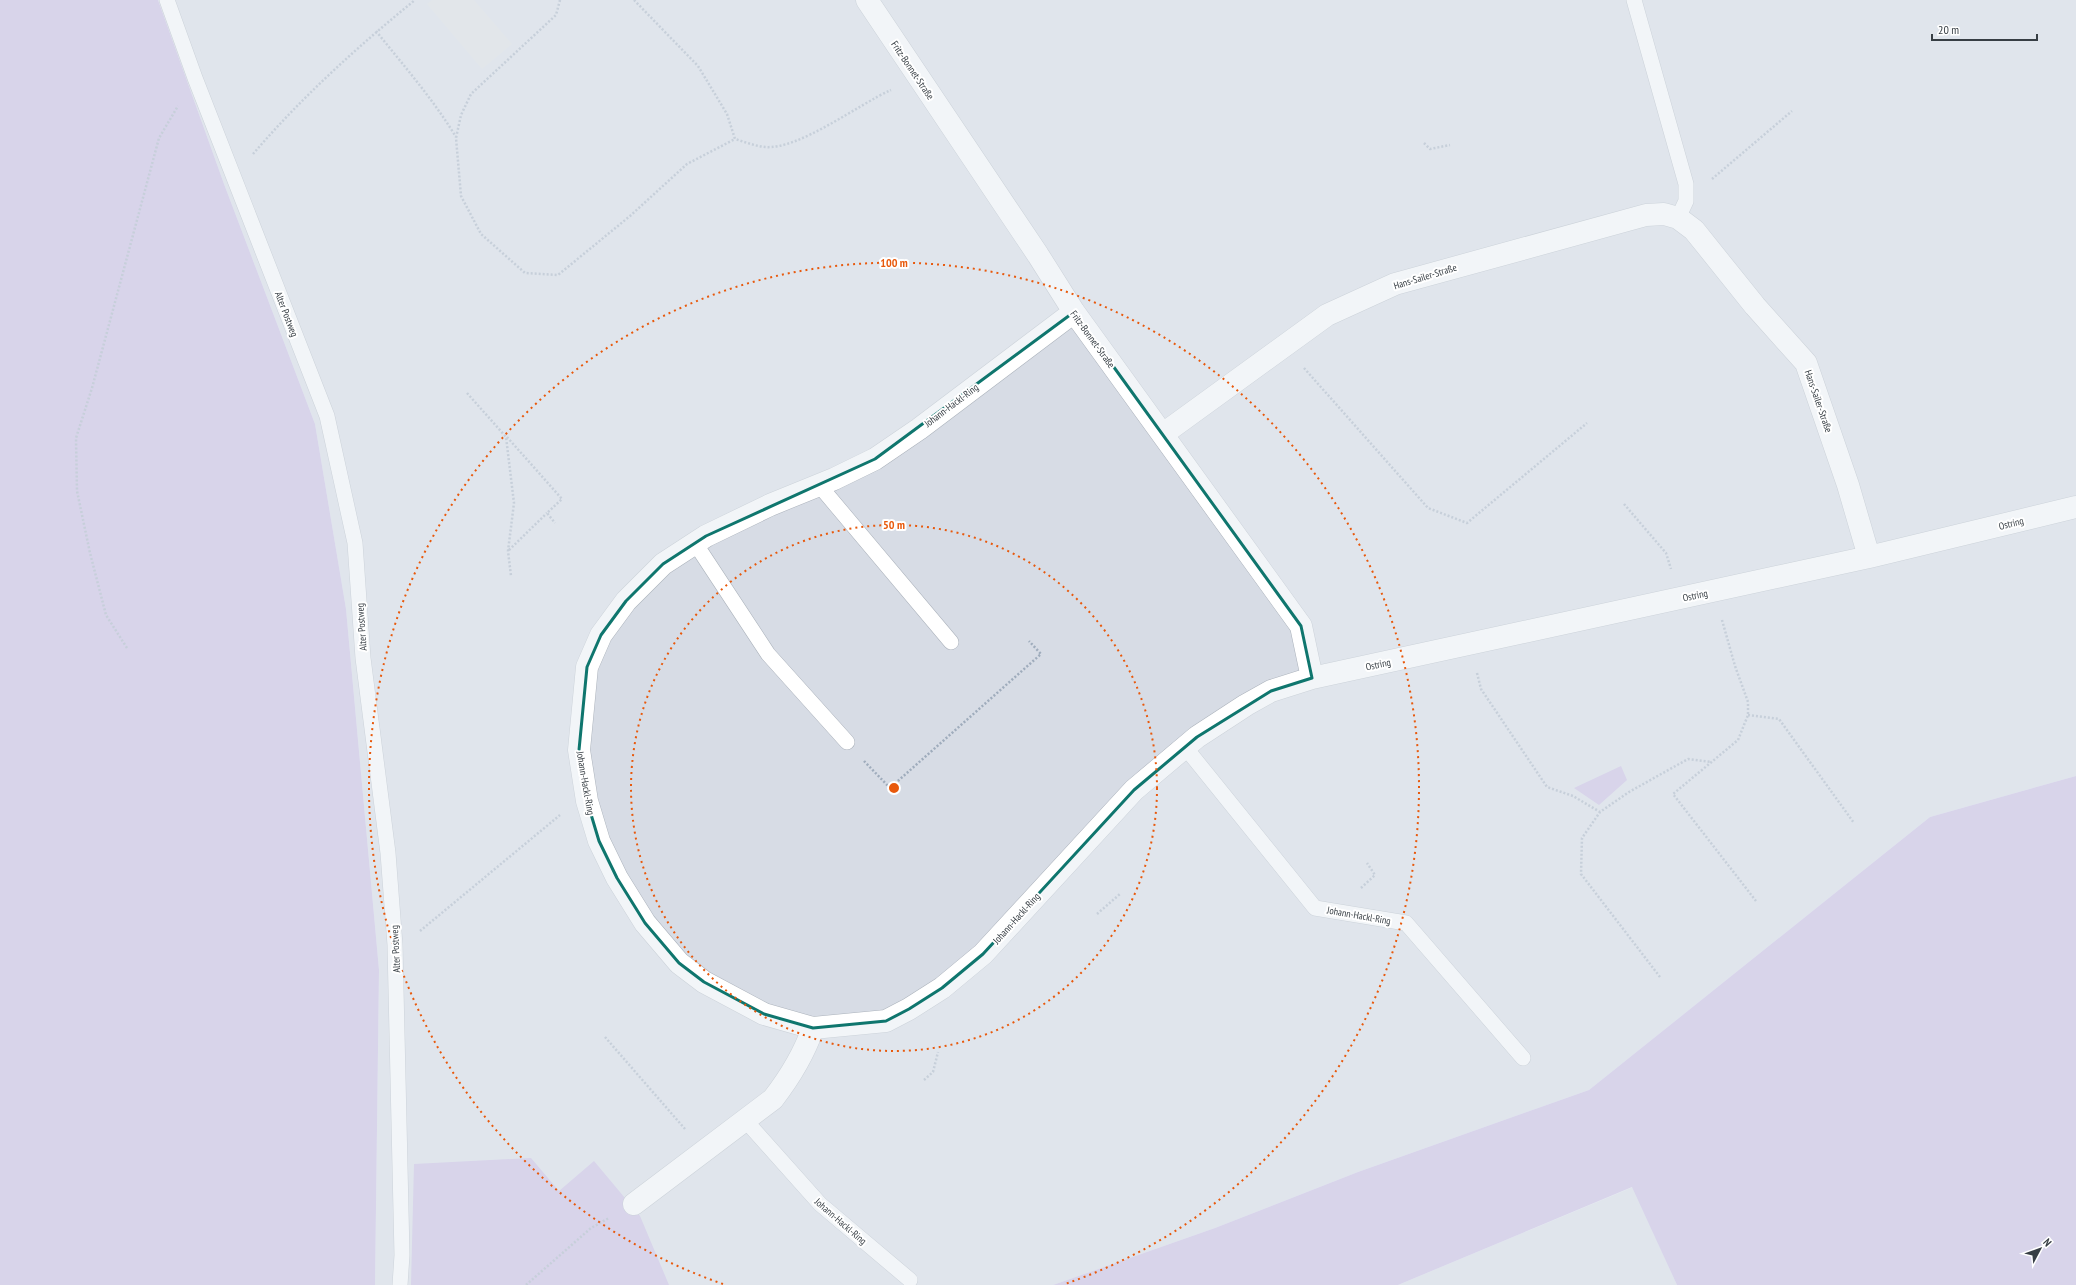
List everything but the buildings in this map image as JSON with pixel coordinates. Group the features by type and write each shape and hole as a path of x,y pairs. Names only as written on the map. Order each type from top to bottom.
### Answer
{"street":[{"name":"Fritz-Bonnet-Straße","path":"868,0 1038,255 1074,312 1301,626 1312,678"},
{"name":"Hans-Sailer-Straße","path":"1163,434 1327,315 1396,284 1646,215 1664,214 1682,210 1694,230 1755,306 1806,363 1848,485 1869,557"},
{"name":"Johann-Hackl-Ring","path":"1074,312 919,429 882,455 819,485 770,505 695,543 663,564 626,601 601,635 587,667 579,750 587,801 599,841 617,878 645,923 679,963 704,982 764,1014 813,1028 886,1021 909,1009 942,988 984,954 1134,790 1185,747 1246,704 1271,691 1312,678"},
{"name":"Ostring","path":"1312,678 1869,557 2076,507"},
{"path":"634,1204 772,1099 786,1081 806,1049 813,1028"}],"lane":[{"name":"Alter Postweg","path":"167,0 195,78 328,416 355,543 363,658 388,853 395,945 401,1247 400,1285"},
{"path":"1634,0 1686,184 1682,210"},
{"path":"819,485 951,642"},
{"path":"695,543 768,654 847,742"},
{"name":"Johann-Hackl-Ring","path":"1185,747 1315,908 1406,923 1523,1058"},
{"name":"Johann-Hackl-Ring","path":"745,1120 820,1204 910,1280"}],"path":[{"path":"262,144 303,100 376,31 415,0"},
{"path":"560,0 556,15 471,94 461,115 456,138 461,196 481,234 525,273 558,275 630,216 687,164 735,140 766,147 787,144 841,118 876,96"},
{"path":"634,0 698,66 727,114 735,140"},
{"path":"376,31 420,84 443,115 456,138"},
{"path":"127,648 106,615 90,553 78,491 76,438 92,388 159,138 195,78"},
{"path":"1682,210 1792,111"},
{"path":"1424,143 1430,149 1450,145"},
{"path":"1300,364 1428,508 1467,523 1587,423"},
{"path":"467,393 562,499 508,551"},
{"path":"506,437 514,503 508,551 511,576"},
{"path":"1624,504 1666,553 1681,598"},
{"path":"547,513 555,522"},
{"path":"1721,616 1735,666 1748,702 1748,715 1738,740 1673,794 1756,901"},
{"path":"847,742 890,788 1041,654 1029,641"},
{"path":"1476,670 1481,689 1548,787 1573,796 1600,812"},
{"path":"1748,715 1779,719 1854,823"},
{"path":"1660,978 1580,874 1582,838 1600,812 1629,792 1688,759 1711,762"},
{"path":"395,945 422,930 558,816 587,801"},
{"path":"1097,914 1120,894"},
{"path":"605,1037 704,1151"},
{"path":"924,1080 933,1072 938,1052"},
{"path":"526,1285 591,1228 634,1204"}],"highlighted area":[{"path":"1074,312 1301,626 1312,678 1271,691 1197,737 1134,790 983,954 942,988 909,1009 886,1021 862,1024 813,1028 764,1014 704,982 679,963 645,923 617,878 599,841 587,801 579,750 587,667 601,635 626,601 663,564 706,536 875,459"}],"shaded area":[{"path":"0,0 158,0 224,184 315,424 346,609 379,970 375,1285 0,1285"},
{"path":"158,0 2076,0 2076,776 1930,817 1589,1090 1358,1172 1215,1228 1053,1285 375,1285 379,970 346,609 315,424 224,184"},
{"path":"432,0 474,0 512,44 482,69 427,4"},
{"path":"1621,766 1627,780 1599,805 1574,788"},
{"path":"2076,776 2076,1285 1677,1285 1632,1187 1398,1285 1053,1285 1215,1228 1358,1172 1589,1090 1930,817"},
{"path":"531,1158 559,1191 594,1161 640,1216 669,1285 411,1285 414,1164"},
{"path":"1633,1187 1677,1285 1398,1285"}]}
